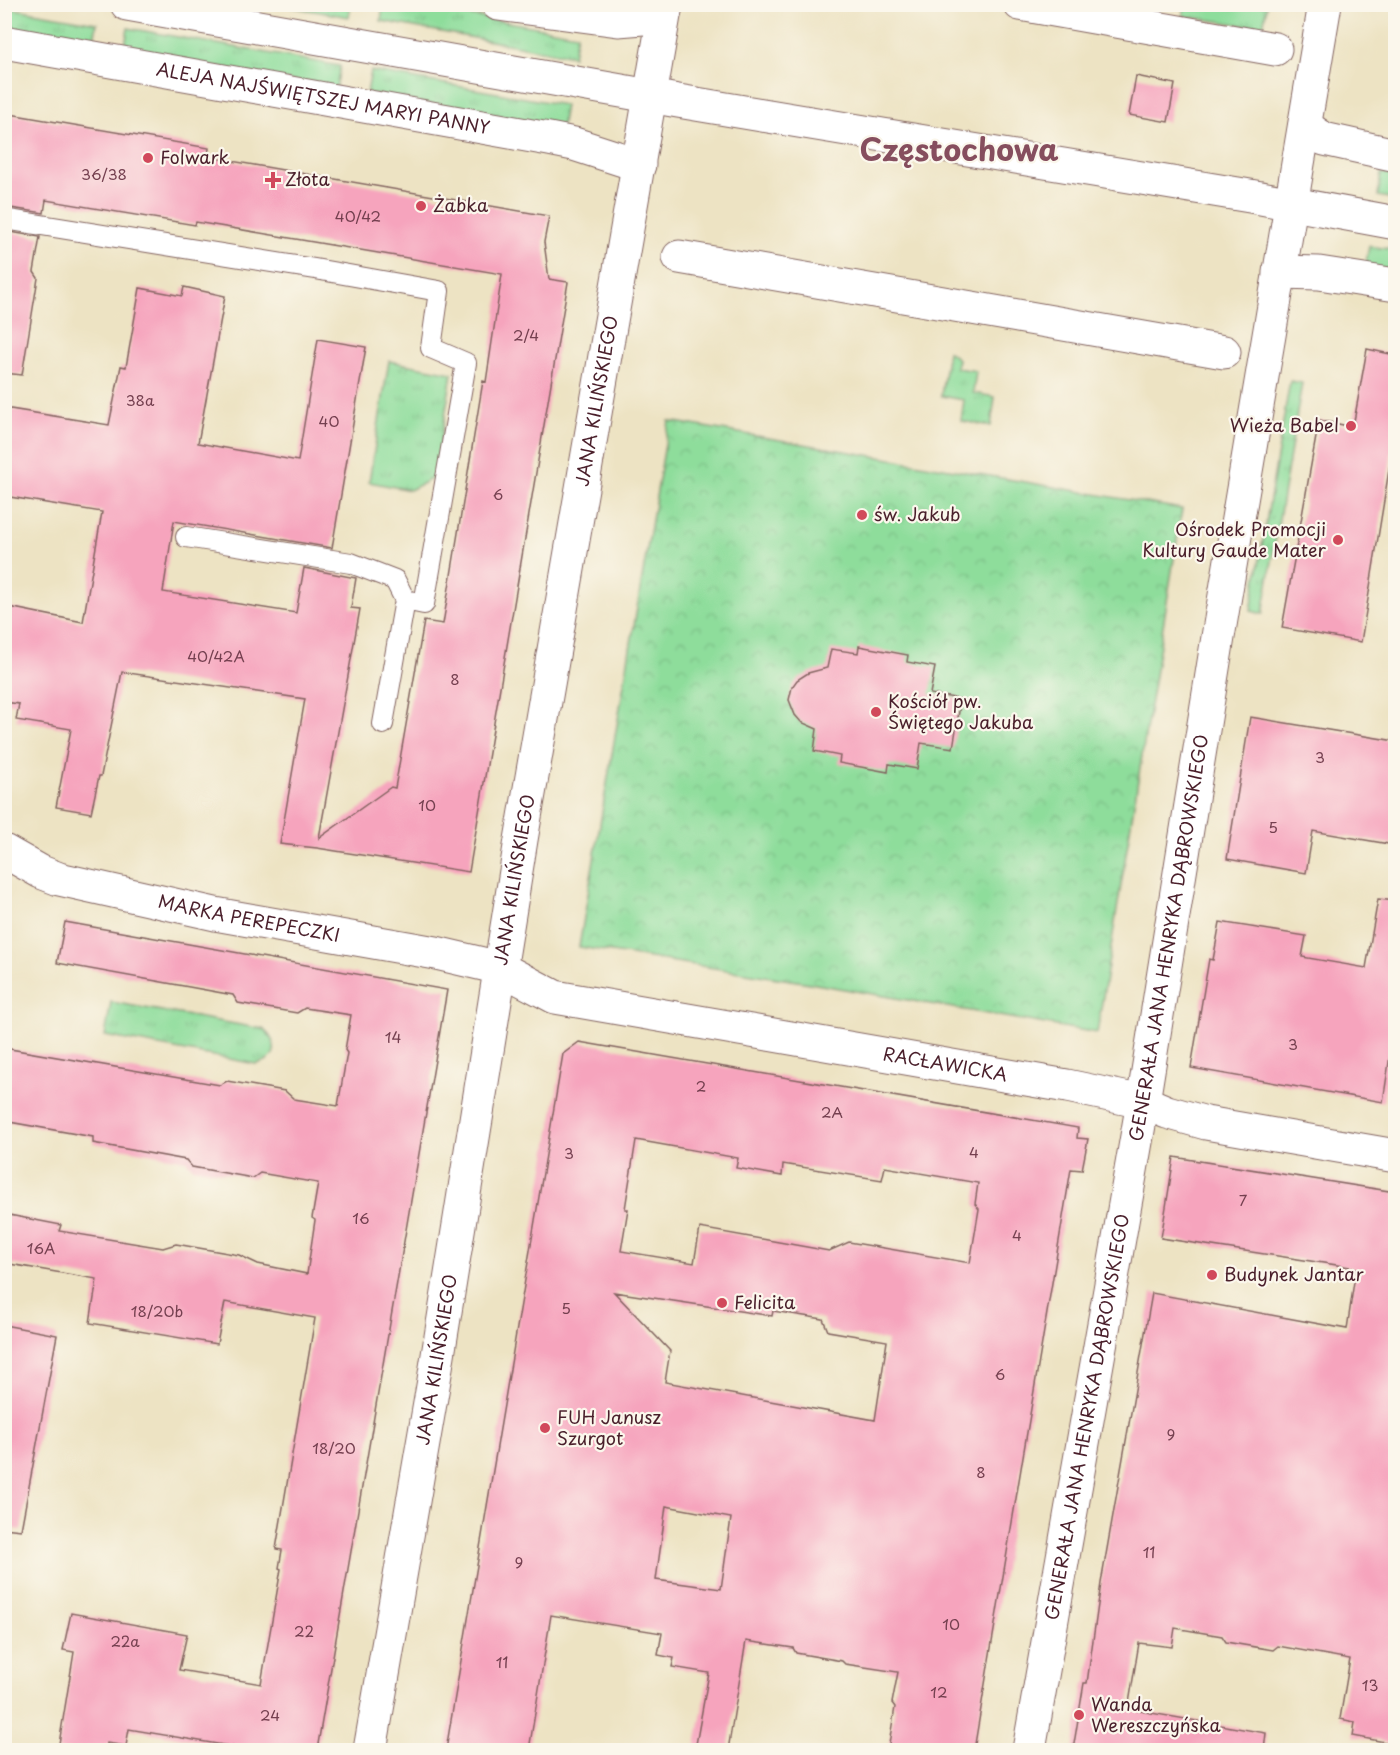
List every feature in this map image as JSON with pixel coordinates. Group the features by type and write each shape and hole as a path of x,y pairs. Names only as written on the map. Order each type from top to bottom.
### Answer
{"street":[{"path":"127,4 584,85 1395,222"},
{"path":"498,4 618,20 643,18 666,8"},
{"path":"1020,4 1275,49"},
{"name":"GENERAŁA JANA HENRYKA DĄBROWSKIEGO","path":"1029,1750 1143,1102 1279,272 1301,206 1305,126 1325,4"},
{"name":"JANA KILIŃSKIEGO","path":"370,1750 429,1411 500,968 666,8"},
{"name":"ALEJA NAJŚWIĘTSZEJ MARYI PANNY","path":"4,42 557,140 639,165"},
{"path":"1305,126 1324,139 1395,155"},
{"path":"679,257 1224,352"},
{"path":"1279,272 1319,273 1395,285"},
{"name":"MARKA PEREPECZKI","path":"4,851 41,872 60,879 215,914 436,953 500,968"},
{"name":"RACŁAWICKA","path":"500,968 555,997 1056,1084 1143,1102 1167,1112 1206,1123 1395,1156"}],"lane":[{"path":"4,219 439,291 431,348 466,363 424,604 405,600"},
{"path":"186,537 351,563 395,580 405,600 383,724"}],"green space":[{"path":"351,4 349,17 279,5"},
{"path":"1185,4 1267,5 1263,28 1183,16"},
{"path":"383,5 409,5 577,34 573,56 381,21"},
{"path":"4,7 97,23 93,46 5,31"},
{"path":"128,28 340,66 336,89 124,51"},
{"path":"371,71 565,105 561,128 367,93"},
{"path":"1381,173 1395,176 1395,199 1378,196"},
{"path":"1369,246 1395,250 1395,273 1365,268"},
{"path":"948,351 958,359 956,368 976,371 973,393 995,397 991,426 961,421 964,400 941,396"},
{"path":"389,361 452,373 435,477 410,490 369,482"},
{"path":"1290,381 1302,383 1263,614 1251,611"},
{"path":"669,421 1182,509 1097,1033 810,983 579,947"},
{"path":"111,1002 263,1029 274,1045 273,1055 264,1062 256,1064 105,1036"}],"building":[{"path":"1136,76 1175,84 1168,122 1129,115"},
{"path":"4,113 209,148 208,157 549,216 544,242 549,279 568,282 469,872 280,844 305,699 122,672 101,776 99,776 91,813 56,807 71,729 16,720 19,704 4,702 4,606 83,622 102,512 4,496 4,408 109,425 121,366 126,367 140,288 182,296 184,287 225,296 198,443 298,461 318,339 366,347 332,548 174,521 163,592 296,613 304,568 356,578 351,608 360,609 319,838 391,787 395,788 424,621 443,624 483,381 486,382 502,274 196,222 195,225 46,200 44,213 4,207"},
{"path":"4,231 40,237 34,272 38,278 22,375 4,373"},
{"path":"1367,349 1395,355 1395,433 1361,642 1282,628 1319,420 1353,427"},
{"name":"Kościół pw. Świętego Jakuba","path":"859,646 908,655 907,662 935,667 930,694 961,699 953,748 921,743 917,769 889,764 888,772 839,763 840,756 814,751 817,729 801,722 795,715 789,700 792,687 797,680 808,673 827,668 831,649 858,653"},
{"path":"1250,717 1395,741 1395,845 1313,831 1306,873 1227,859"},
{"path":"1378,899 1395,901 1395,1022 1383,1102 1191,1068 1209,959 1213,960 1220,922 1306,936 1302,957 1366,968"},
{"path":"65,922 447,990 317,1750 253,1750 129,1729 126,1746 107,1743 106,1750 58,1750 74,1652 63,1650 71,1613 187,1634 179,1670 261,1684 281,1569 279,1568 282,1550 276,1549 315,1318 225,1302 217,1344 90,1323 97,1279 4,1263 4,1214 61,1225 59,1231 163,1248 176,1244 239,1255 258,1264 307,1274 318,1183 260,1173 253,1178 192,1167 186,1160 93,1143 93,1137 4,1121 4,1048 220,1085 227,1081 285,1091 294,1099 338,1106 351,1015 305,1008 297,1013 238,1003 233,995 57,963"},
{"path":"579,1042 1078,1128 1077,1138 1088,1139 1082,1170 1071,1169 974,1750 888,1750 895,1707 892,1703 898,1672 845,1664 842,1661 796,1653 793,1648 746,1641 728,1750 695,1750 709,1673 672,1667 674,1658 658,1655 662,1633 551,1615 529,1750 446,1750 563,1054","holes":["636,1140 738,1158 736,1168 782,1176 783,1164 882,1180 885,1167 978,1183 975,1204 979,1209 970,1263 849,1242 829,1251 700,1228 694,1263 621,1251","614,1292 772,1316 773,1311 823,1319 828,1331 887,1341 875,1420 665,1382 670,1351","666,1506 731,1518 721,1589 656,1580"]},
{"path":"1174,1157 1395,1192 1395,1744 1353,1736 1355,1722 1340,1719 1350,1659 1278,1646 1273,1650 1226,1642 1222,1636 1175,1628 1172,1647 1139,1643 1128,1709 1266,1733 1264,1750 1073,1750 1084,1683 1087,1683 1101,1583 1152,1293 1347,1329 1356,1268 1161,1238"},
{"path":"4,1325 57,1335 21,1530 4,1528"}],"place":[{"name":"Folwark","path":"148,158"},
{"name":"Złota","path":"273,180"},
{"name":"Żabka","path":"421,206"},
{"name":"Wieża Babel","path":"1351,426"},
{"name":"św. Jakub","path":"862,515"},
{"name":"Ośrodek Promocji Kultury Gaude Mater","path":"1338,540"},
{"name":"Kościół pw. Świętego Jakuba","path":"876,712"},
{"name":"Budynek Jantar","path":"1212,1275"},
{"name":"Felicita","path":"722,1303"},
{"name":"FUH Janusz Szurgot","path":"545,1428"},
{"name":"Wanda Wereszczyńska","path":"1079,1715"}],"district":[{"name":"Częstochowa","path":"959,151"}]}
